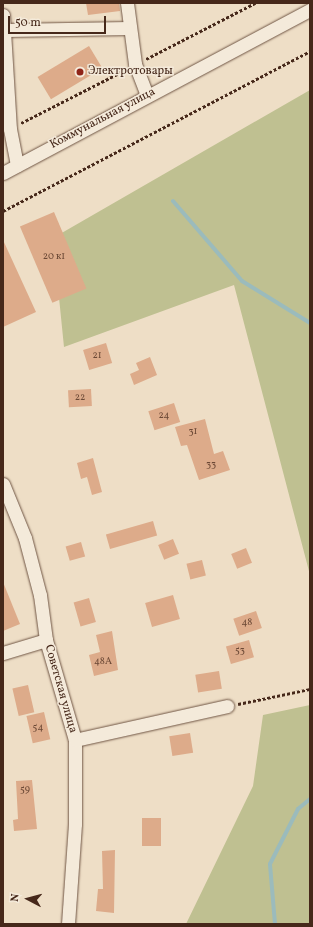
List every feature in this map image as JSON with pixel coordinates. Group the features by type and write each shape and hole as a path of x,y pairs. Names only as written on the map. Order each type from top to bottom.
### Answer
{"street":[{"path":"127,3 129,28 135,64 147,96"},
{"name":"Коммунальная улица","path":"3,172 310,10"},
{"path":"3,15 6,30 10,129 17,165"},
{"path":"6,30 129,28"},
{"name":"Советская улица","path":"3,484 25,538 40,595 46,640 75,740 75,824 68,924"},
{"path":"3,653 46,640"},
{"path":"75,740 227,706"}],"path":[{"path":"3,211 310,51"},
{"path":"227,706 310,689"}],"green space":[{"path":"310,90 310,575 234,285 64,347 53,238"},
{"path":"310,705 310,924 186,924 253,786 263,715"}],"building":[{"path":"86,3 119,3 120,11 88,15"},
{"path":"89,46 102,68 51,99 38,77"},
{"path":"54,212 86,288 52,303 20,226"},
{"path":"3,240 36,312 3,327"},
{"path":"106,343 112,363 89,370 83,350"},
{"path":"150,357 157,375 134,385 130,374 139,370 136,363"},
{"path":"91,389 92,406 69,407 68,390"},
{"path":"174,403 180,422 155,430 148,411"},
{"path":"205,419 214,454 223,451 230,470 199,480 187,445 181,446 175,427"},
{"path":"93,458 102,492 92,495 87,477 81,479 77,463"},
{"path":"153,521 157,535 110,549 106,535"},
{"path":"173,539 179,554 164,560 158,545"},
{"path":"81,542 85,556 70,561 66,546"},
{"path":"246,548 252,563 237,569 231,554"},
{"path":"202,560 206,576 190,579 186,564"},
{"path":"3,582 20,624 3,631"},
{"path":"173,595 180,619 152,627 145,603"},
{"path":"89,598 96,622 81,626 74,602"},
{"path":"256,611 262,628 239,636 233,619"},
{"path":"112,631 118,670 94,676 89,655 100,652 96,635"},
{"path":"249,640 254,657 231,664 226,647"},
{"path":"219,671 222,689 198,693 195,675"},
{"path":"28,685 34,712 19,716 12,689"},
{"path":"44,712 50,739 33,743 26,716"},
{"path":"190,733 193,753 172,756 169,736"},
{"path":"32,780 37,829 14,831 13,820 18,819 16,781"},
{"path":"142,818 161,818 161,846 142,846"},
{"path":"115,850 114,913 96,911 98,889 103,889 102,851"}],"waterway":[{"path":"173,201 242,281 310,323"},
{"path":"275,924 270,864 298,809 310,799"}],"place":[{"name":"Электротовары","path":"80,72"}]}
